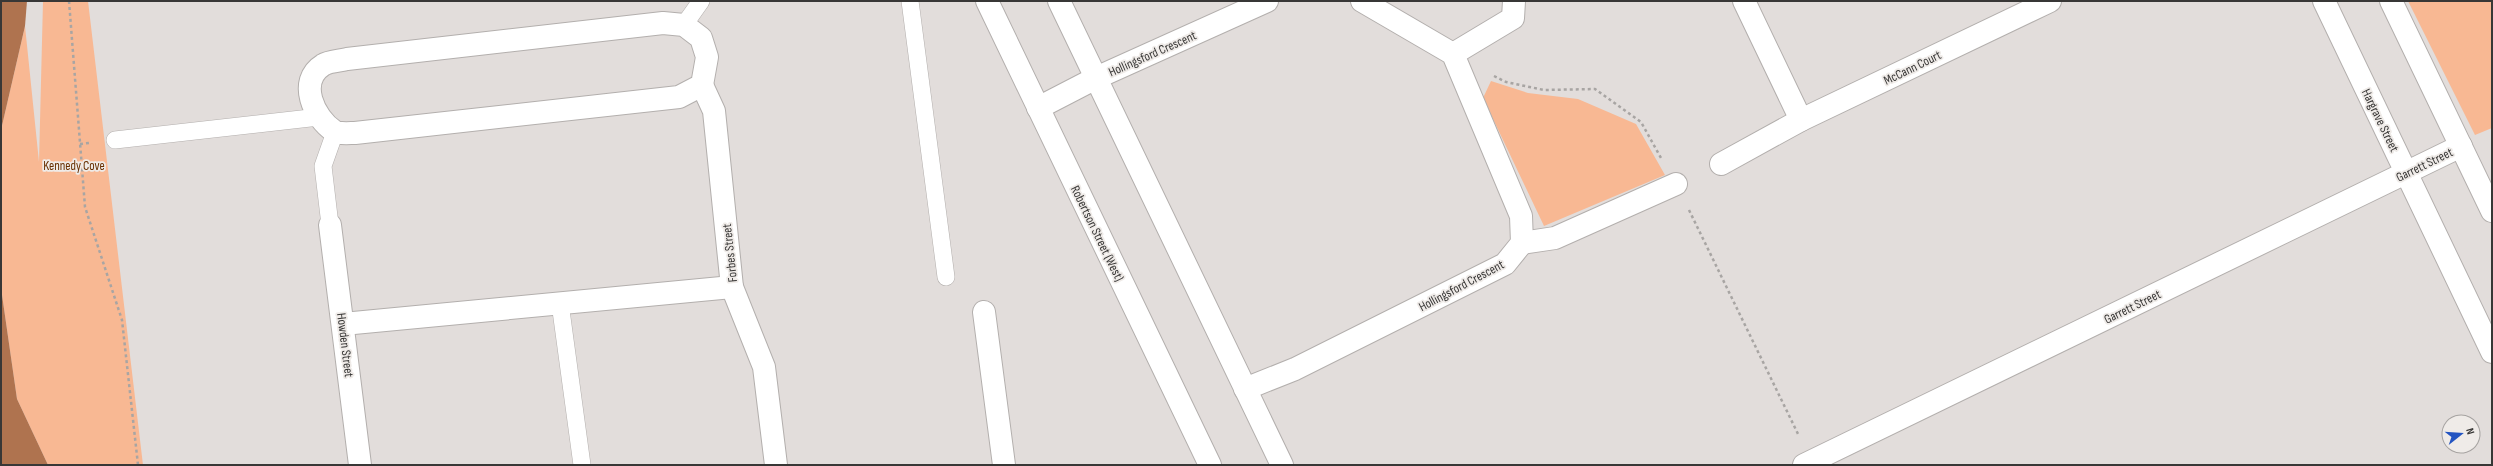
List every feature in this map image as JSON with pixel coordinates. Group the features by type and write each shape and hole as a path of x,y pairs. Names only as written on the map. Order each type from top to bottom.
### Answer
{"street":[{"name":"Robertson Street (West)","path":"987,1 1210,465"},
{"path":"1060,1 1282,465"},
{"name":"Hollingsford Crescent","path":"1038,108 1096,78 1267,1"},
{"path":"1362,1 1453,54 1522,216 1522,243 1555,238 1676,184"},
{"path":"1453,54 1513,18 1514,1"},
{"path":"1744,1 1801,120"},
{"name":"McCann Court","path":"1721,164 1801,120 2020,7 2050,1"},
{"name":"Hargrave Street","path":"2324,1 2406,173 2486,322 2492,352"},
{"path":"2391,1 2492,211"},
{"path":"663,23 684,25 701,38 708,57 702,86 680,97 355,133 335,132 319,118 310,100 311,79 323,65 347,59 663,23"},
{"name":"Forbes Street","path":"702,86 714,111 732,287 764,367 776,465"},
{"name":"Garrett Street","path":"1804,465 2461,146"},
{"name":"Howden Street","path":"330,225 360,465"},
{"name":"Hollingsford Crescent","path":"1245,389 1295,369 1505,264 1522,243"},
{"path":"343,324 732,287"},
{"path":"984,312 1004,465"}],"lane":[{"path":"684,25 701,1"},
{"path":"910,1 946,277"},
{"path":"115,140 319,118"},
{"path":"330,225 323,166 335,132"},
{"path":"560,304 582,465"}],"path":[{"path":"70,1 85,207 122,320 138,465"}],"green space":[{"name":"Kennedy Cove","path":"43,1 88,1 143,465 48,465 17,399 1,288 1,130 25,26 39,162"},
{"path":"2408,1 2492,1 2492,128 2475,135"},
{"path":"1491,81 1528,93 1578,99 1636,124 1665,175 1544,226 1483,98"}],"shaded area":[{"path":"1,1 27,1 25,26 1,130"},
{"path":"1,288 17,399 48,465 1,465"}]}
